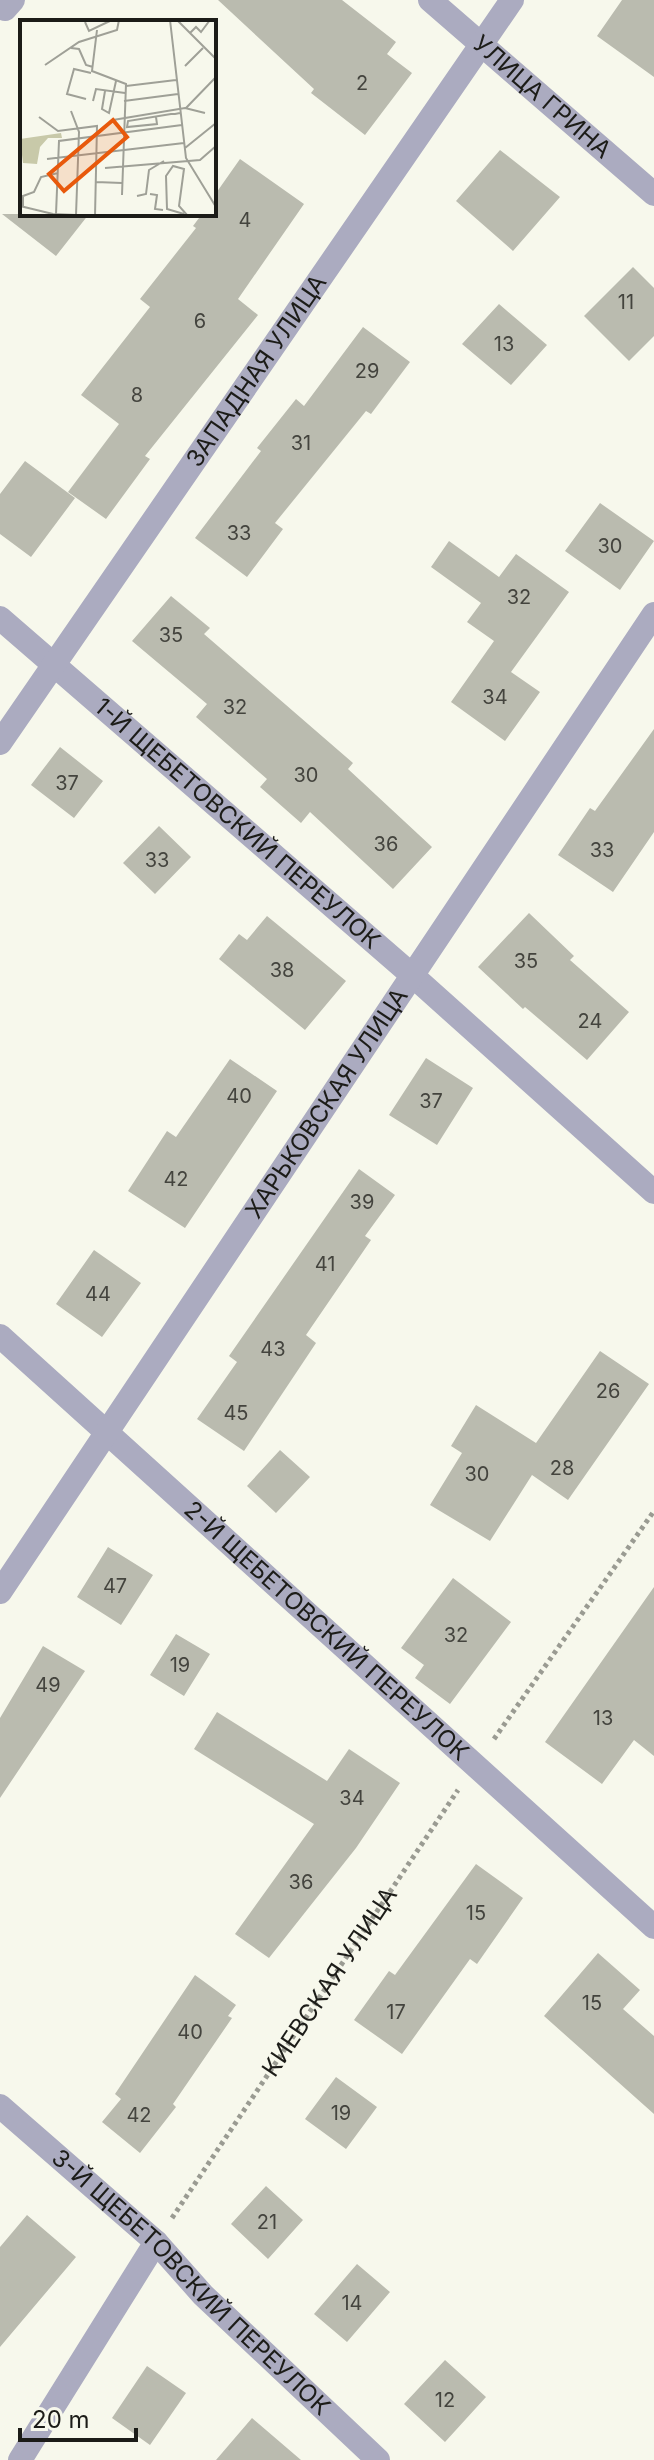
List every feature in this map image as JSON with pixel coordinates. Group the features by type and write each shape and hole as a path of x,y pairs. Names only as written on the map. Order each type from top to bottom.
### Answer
{"street":[{"name":"УЛИЦА ГРИНА","path":"430,0 654,194"},
{"name":"ЗАПАДНАЯ УЛИЦА","path":"0,743 482,48 512,0"},
{"name":"ХАРЬКОВСКАЯ УЛИЦА","path":"0,1592 654,614"},
{"name":"1-Й ЩЕБЕТОВСКИЙ ПЕРЕУЛОК","path":"0,618 413,976 654,1192"},
{"name":"2-Й ЩЕБЕТОВСКИЙ ПЕРЕУЛОК","path":"0,1336 654,1927"},
{"name":"3-Й ЩЕБЕТОВСКИЙ ПЕРЕУЛОК","path":"0,2106 156,2242 203,2295 378,2460"},
{"path":"20,2460 156,2242"}],"path":[{"name":"КИЕВСКАЯ УЛИЦА","path":"156,2242 474,1767 654,1511"}],"building":[{"path":"218,0 342,0 396,42 387,54 412,73 365,135 311,93 314,89"},
{"path":"622,0 654,0 654,77 597,36"},
{"path":"500,150 560,197 513,251 456,201"},
{"path":"240,159 304,204 238,299 258,315 145,456 150,459 106,519 68,492 119,424 81,395 150,307 140,299 196,228 193,226 200,216 216,216 216,193"},
{"path":"2,214 87,216 56,256"},
{"path":"633,267 654,288 654,336 629,361 584,316"},
{"path":"499,304 547,345 511,385 462,344"},
{"path":"363,327 410,362 371,414 366,411 275,523 283,529 247,577 195,538 261,451 257,448 296,399 304,406"},
{"path":"25,461 75,498 31,557 0,534 0,494"},
{"path":"600,503 654,541 620,590 565,551"},
{"path":"449,541 499,577 516,554 569,592 511,672 540,692 505,741 451,702 494,641 467,622 481,603 431,567"},
{"path":"171,596 210,628 204,634 353,763 348,769 432,847 393,889 310,812 301,823 260,787 267,779 196,717 207,704 132,641"},
{"path":"654,729 654,832 613,892 558,855 590,808 595,811"},
{"path":"60,747 103,781 74,818 31,785"},
{"path":"159,826 191,857 155,894 123,863"},
{"path":"529,913 574,956 570,960 629,1012 587,1060 525,1007 523,1009 478,967"},
{"path":"267,916 346,981 305,1030 219,959 239,934 247,940"},
{"path":"426,1058 473,1088 437,1145 389,1115"},
{"path":"230,1059 277,1091 185,1228 128,1191 167,1131 176,1137"},
{"path":"359,1169 395,1195 365,1236 371,1240 306,1335 316,1343 244,1451 197,1419 237,1362 229,1356"},
{"path":"94,1250 141,1283 102,1337 56,1304"},
{"path":"600,1351 649,1384 568,1500 532,1475 490,1541 430,1505 462,1453 451,1446 476,1405 536,1443"},
{"path":"280,1450 310,1477 276,1513 247,1486"},
{"path":"108,1547 153,1575 121,1625 77,1597"},
{"path":"453,1578 511,1622 450,1704 415,1678 424,1665 401,1648"},
{"path":"654,1587 654,1756 634,1740 602,1784 545,1742"},
{"path":"176,1634 210,1654 184,1696 150,1675"},
{"path":"43,1646 85,1671 0,1798 0,1718"},
{"path":"217,1712 327,1781 349,1749 400,1783 356,1848 269,1958 235,1934 314,1824 194,1749"},
{"path":"476,1864 523,1898 477,1964 470,1959 402,2054 354,2020 389,1971 395,1975"},
{"path":"598,1953 640,1990 623,2009 654,2036 654,2114 544,2016"},
{"path":"195,1975 236,2005 228,2016 232,2018 173,2104 176,2107 140,2153 102,2122 121,2099 115,2094"},
{"path":"336,2077 377,2107 346,2149 305,2119"},
{"path":"266,2186 303,2220 268,2259 231,2224"},
{"path":"27,2215 76,2257 0,2347 0,2247"},
{"path":"357,2264 390,2292 347,2342 314,2314"},
{"path":"445,2360 486,2397 445,2442 404,2404"},
{"path":"147,2366 186,2393 150,2445 112,2418"},
{"path":"252,2418 301,2460 216,2460"}]}
